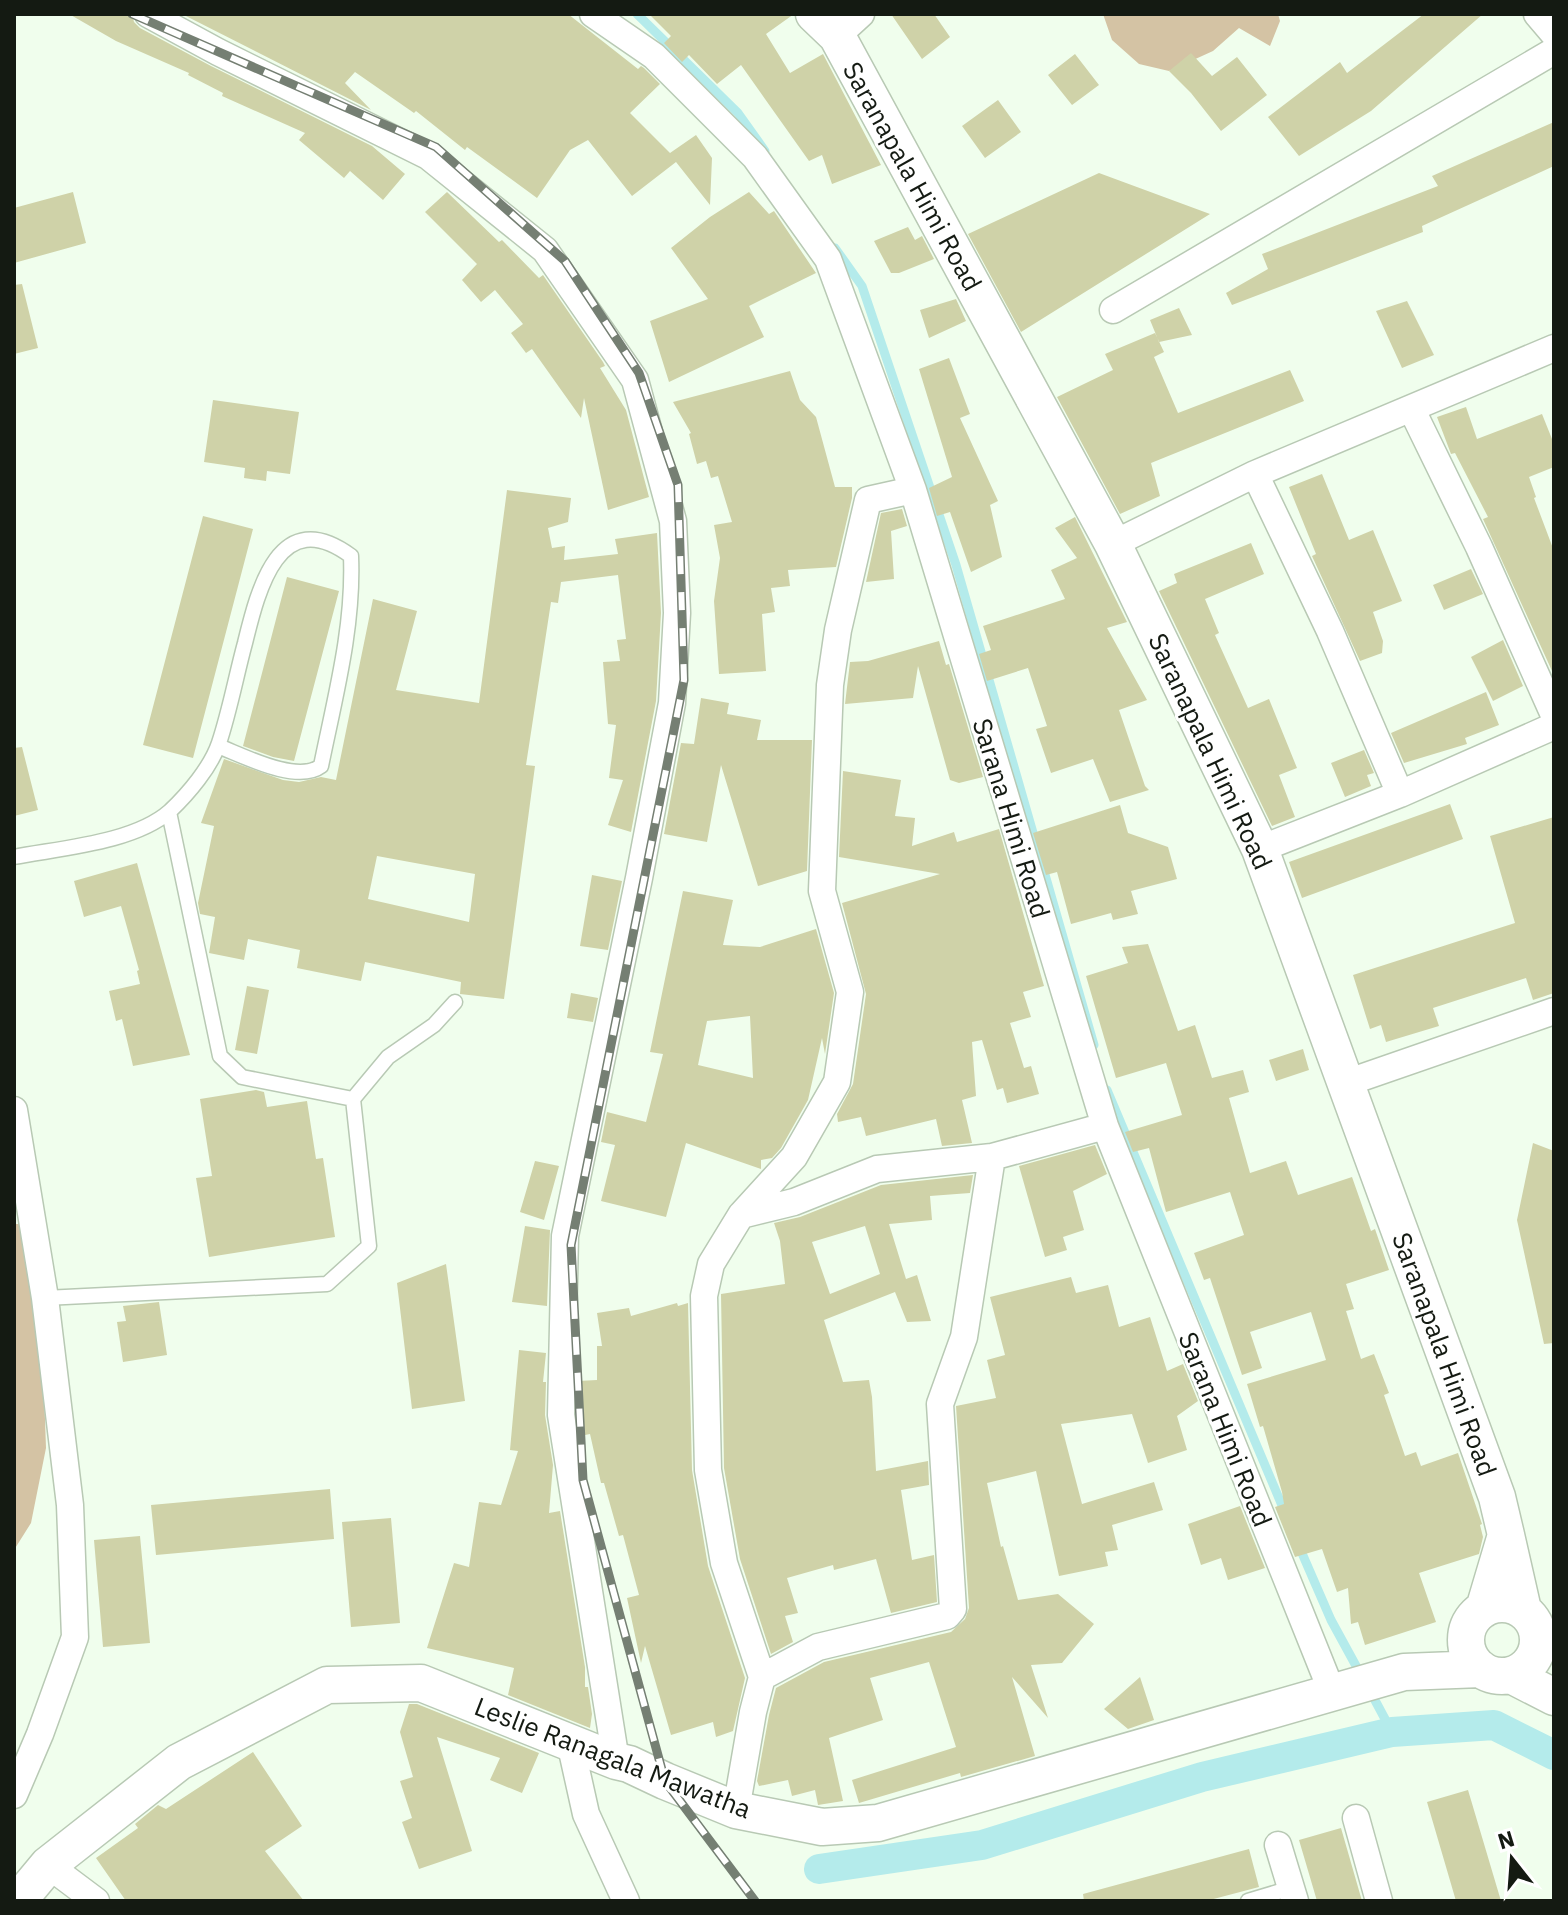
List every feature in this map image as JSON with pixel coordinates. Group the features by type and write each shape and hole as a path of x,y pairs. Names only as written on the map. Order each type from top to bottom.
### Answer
{"street":[{"path":"148,14 428,156 545,250 635,380 673,521 677,613 672,703 565,1236 561,1415 616,1761"},
{"name":"Sarana Himi Road","path":"593,14 654,56 755,157 828,259 913,490 1105,1126 1366,1682"},
{"path":"1537,14 1554,34"},
{"name":"Saranapala Himi Road","path":"837,21 1113,544 1260,849 1497,1497 1523,1610"},
{"path":"1113,310 1554,51"},
{"path":"1113,544 1255,474 1554,348"},
{"path":"1412,410 1479,547 1554,715"},
{"path":"1255,474 1330,631 1400,794"},
{"path":"736,1810 762,1677 724,1563 708,1470 704,1296 711,1264 741,1215 794,1157 837,1082 850,992 822,891 830,685 838,630 868,500 913,490"},
{"path":"1260,849 1400,794 1554,726"},
{"path":"1346,1083 1554,1011"},
{"path":"14,1110 45,1298 70,1505 75,1637 14,1795"},
{"path":"741,1215 794,1202 877,1169 992,1157 1105,1126"},
{"path":"762,1677 818,1647 947,1616 953,1609 940,1404 964,1337 992,1157"},
{"path":"1506,1535 1475,1620 1468,1652 1496,1672 1529,1664 1538,1646"},
{"path":"1475,1620 1503,1604 1523,1610 1535,1625 1538,1646 1554,1679"},
{"name":"Leslie Ranagala Mawatha","path":"1366,1682 1475,1620"},
{"name":"Leslie Ranagala Mawatha","path":"18,1901 48,1865 179,1762 327,1685 421,1683 629,1764 736,1810 822,1827 878,1823 1366,1682 1496,1672 1554,1697"},
{"path":"570,1742 586,1814 626,1901"},
{"path":"1356,1818 1379,1901"},
{"path":"1278,1845 1293,1894"},
{"path":"48,1865 96,1901"}],"lane":[{"path":"14,857 91,843 144,829 169,812 201,775 218,746 264,578 275,560 291,545 312,540 333,543 351,556 352,583 349,625 321,766 313,772 300,773 274,767 218,746"},
{"path":"169,812 220,1056 242,1077 353,1099"},
{"path":"45,1298 327,1284 369,1246 353,1099 388,1057 434,1025 455,1002"},
{"path":"1248,1901 1293,1894"}],"shaded area":[{"path":"1103,14 1278,14 1280,21 1270,46 1239,28 1213,51 1169,71 1139,64 1112,40"},
{"path":"14,1224 19,1224 41,1305 46,1448 31,1523 14,1550"}],"building":[{"path":"69,14 132,14 140,28 372,146 405,174 383,200 350,171 344,178 299,140 305,133 222,96 223,93 189,73 116,41"},
{"path":"182,14 568,14 638,69 641,66 644,68 660,84 630,113 670,153 696,135 712,158 710,205 676,162 632,196 588,140 570,150 537,198 467,147 465,150 416,111 414,113 355,72 345,83 371,110"},
{"path":"649,14 794,14 766,34 790,73 823,54 881,165 832,184 822,155 809,161 741,65 717,84 689,55 682,62 664,43 671,36"},
{"path":"891,14 934,14 950,37 922,59"},
{"path":"1424,14 1483,14 1371,111 1299,156 1268,117 1340,62 1347,73"},
{"path":"1191,53 1212,76 1237,57 1267,95 1221,131 1169,71"},
{"path":"1075,54 1099,85 1072,105 1048,75"},
{"path":"998,100 1021,132 985,158 962,126"},
{"path":"1554,122 1554,166 1422,226 1423,232 1232,305 1226,293 1268,269 1262,254 1438,186 1432,176"},
{"path":"1099,173 1210,214 1021,332 968,234"},
{"path":"73,192 86,243 14,263 14,208"},
{"path":"447,192 499,242 502,240 539,278 543,275 603,362 605,366 600,368 626,410 649,497 608,510 584,398 581,418 532,349 526,353 511,333 523,324 495,290 481,302 462,280 477,264 425,212"},
{"path":"749,192 769,214 774,211 816,273 749,306 764,337 669,382 650,321 708,299 671,248 710,217"},
{"path":"908,227 915,240 922,236 934,259 899,273 891,273 874,241"},
{"path":"22,284 38,348 14,354 14,285"},
{"path":"956,299 966,321 929,338 920,310"},
{"path":"1407,301 1434,355 1402,368 1376,311"},
{"path":"1179,308 1192,335 1159,342 1150,320"},
{"path":"1155,333 1164,352 1154,357 1178,413 1290,370 1304,401 1151,463 1160,496 1120,514 1057,397 1113,370 1105,354"},
{"path":"949,358 970,414 960,418 998,501 990,505 1002,557 971,572 950,512 937,516 929,488 952,477 919,369"},
{"path":"790,371 800,400 816,417 835,487 852,487 836,567 788,570 790,586 771,588 775,612 762,614 766,671 719,674 714,601 720,558 714,525 732,522 718,476 711,478 706,461 697,464 691,433 673,402"},
{"path":"213,400 299,412 290,474 267,471 266,481 244,478 245,468 204,462"},
{"path":"1466,407 1477,439 1542,414 1554,444 1554,467 1529,477 1554,551 1552,671 1483,519 1488,517 1455,453 1451,454 1437,417"},
{"path":"1322,474 1349,540 1373,530 1402,601 1373,612 1383,641 1382,653 1360,661 1312,556 1316,554 1289,487"},
{"path":"507,490 571,498 568,522 548,528 552,548 565,546 564,560 618,554 615,539 657,533 661,613 656,701 631,832 608,825 623,780 609,778 616,725 608,724 603,662 620,661 617,640 626,639 618,575 561,582 558,603 551,602 526,765 535,766 504,999 460,994 461,982 365,962 361,981 297,968 300,950 248,939 244,960 209,953 215,917 200,914 198,903 214,826 201,823 224,759 283,780 299,782 321,777 336,780 373,599 417,611 396,690 479,703","holes":["377,856 475,874 469,922 368,899"]},
{"path":"902,509 907,526 891,531 894,579 866,582 881,513"},
{"path":"203,516 253,529 193,758 143,745"},
{"path":"1075,517 1127,622 1107,628 1147,700 1119,710 1149,790 1110,802 1093,759 1051,773 1036,729 1047,726 1028,668 987,681 979,654 991,650 983,626 1065,599 1051,570 1077,558 1055,528"},
{"path":"1251,543 1264,574 1205,599 1219,633 1215,635 1248,708 1269,699 1297,768 1279,775 1295,817 1272,826 1159,591 1177,583 1174,574"},
{"path":"1471,569 1483,594 1444,610 1433,585"},
{"path":"287,577 339,591 294,761 243,746"},
{"path":"1503,640 1523,686 1493,701 1471,657"},
{"path":"939,641 946,665 949,664 983,777 959,783 950,780 918,666 913,698 845,704 850,662 868,661"},
{"path":"1486,692 1499,725 1465,738 1467,744 1404,763 1391,733"},
{"path":"701,698 729,703 727,714 761,720 757,740 812,740 807,871 758,886 721,765 707,842 664,834 681,743 694,744"},
{"path":"22,747 38,810 14,816 14,748"},
{"path":"1364,750 1374,773 1367,775 1371,786 1345,797 1331,763"},
{"path":"843,771 901,780 895,816 915,818 912,846 954,832 957,842 999,829 1044,986 1023,992 1031,1017 1010,1023 1024,1068 1031,1066 1039,1094 1007,1103 1003,1088 997,1090 982,1040 972,1042 976,1096 962,1100 972,1143 942,1146 936,1119 866,1136 861,1117 838,1122 837,1114 853,1084 866,994 842,903 940,874 839,857"},
{"path":"1450,804 1463,839 1302,898 1289,862"},
{"path":"1120,805 1128,833 1168,847 1177,879 1131,891 1138,914 1113,920 1111,913 1071,924 1057,872 1046,875 1033,833"},
{"path":"1554,817 1554,993 1533,1000 1526,978 1433,1008 1439,1026 1386,1042 1381,1025 1370,1029 1353,975 1515,923 1490,836"},
{"path":"137,863 190,1055 133,1066 122,1019 116,1021 109,991 140,984 121,906 84,917 74,881"},
{"path":"592,875 622,881 608,950 580,946"},
{"path":"683,891 733,900 723,945 760,947 816,929 834,993 825,1054 822,1038 808,1100 781,1148 772,1158 761,1160 761,1169 686,1143 666,1217 601,1201 615,1145 601,1142 607,1112 646,1122 663,1054 650,1052","holes":["750,1016 753,1078 698,1065 707,1021"]},
{"path":"1148,944 1178,1031 1195,1025 1212,1078 1243,1070 1249,1092 1229,1098 1250,1173 1286,1161 1298,1195 1352,1177 1371,1231 1375,1229 1389,1270 1346,1284 1354,1309 1346,1311 1361,1359 1374,1354 1389,1393 1384,1395 1405,1456 1416,1452 1421,1466 1458,1453 1482,1524 1479,1554 1419,1573 1436,1622 1365,1645 1358,1622 1351,1624 1348,1588 1337,1592 1322,1549 1295,1557 1275,1507 1284,1504 1282,1492 1247,1384 1326,1360 1311,1312 1250,1332 1262,1368 1242,1375 1210,1278 1204,1280 1194,1253 1244,1235 1230,1192 1166,1212 1149,1148 1133,1152 1125,1132 1182,1115 1166,1063 1116,1078 1086,976 1128,963 1122,947"},
{"path":"247,986 269,990 257,1054 235,1050"},
{"path":"571,993 598,998 593,1022 567,1018"},
{"path":"1303,1049 1309,1070 1276,1081 1269,1060"},
{"path":"256,1090 264,1092 267,1107 307,1101 316,1159 323,1158 335,1237 209,1257 196,1178 212,1176 200,1099"},
{"path":"1533,1143 1554,1151 1554,1343 1544,1344 1517,1220"},
{"path":"1095,1145 1107,1174 1073,1191 1084,1230 1063,1237 1067,1250 1045,1257 1019,1166"},
{"path":"535,1161 559,1166 544,1220 520,1212"},
{"path":"973,1175 970,1193 930,1196 932,1220 889,1224 906,1279 917,1275 931,1321 907,1322 895,1292 824,1320 843,1382 869,1380 876,1471 928,1461 929,1485 901,1490 912,1560 934,1555 937,1602 891,1613 876,1559 834,1570 833,1565 787,1578 798,1613 785,1616 793,1642 771,1654 740,1559 724,1468 721,1294 785,1284 780,1241 774,1223 800,1217 881,1185","holes":["865,1226 880,1274 830,1294 812,1242"]},
{"path":"525,1226 550,1230 547,1306 512,1302"},
{"path":"446,1264 465,1401 412,1409 397,1283"},
{"path":"1071,1277 1076,1293 1108,1285 1119,1327 1150,1317 1167,1371 1183,1364 1198,1401 1177,1416 1187,1450 1148,1463 1132,1414 1061,1424 1082,1504 1154,1482 1163,1510 1112,1525 1118,1550 1105,1552 1108,1566 1059,1576 1036,1471 987,1483 1001,1547 1018,1600 1058,1594 1094,1624 1062,1663 1031,1665 1048,1718 1012,1677 1035,1756 961,1777 960,1773 859,1803 852,1780 956,1747 929,1662 870,1678 883,1720 829,1738 843,1801 818,1805 815,1790 792,1796 788,1780 759,1786 757,1781 776,1688 824,1662 951,1632 965,1619 969,1608 956,1406 996,1398 987,1360 1005,1355 990,1297"},
{"path":"159,1302 167,1355 123,1362 117,1322 126,1321 123,1306"},
{"path":"677,1303 678,1306 688,1303 692,1470 708,1566 745,1678 733,1731 716,1737 713,1722 671,1735 645,1646 641,1663 627,1598 639,1595 623,1535 619,1536 604,1483 601,1483 590,1434 585,1435 577,1396 578,1381 597,1380 597,1346 602,1346 597,1313 629,1308 631,1316"},
{"path":"519,1350 546,1353 543,1382 546,1382 545,1415 553,1465 549,1513 560,1511 585,1667 585,1687 588,1687 592,1714 590,1728 508,1695 514,1668 427,1648 454,1563 469,1567 479,1502 501,1505 518,1451 510,1450"},
{"path":"330,1489 334,1539 156,1555 151,1505"},
{"path":"1240,1506 1265,1568 1228,1580 1221,1558 1201,1565 1188,1524"},
{"path":"391,1518 400,1623 351,1627 342,1522"},
{"path":"140,1536 150,1643 103,1647 94,1540"},
{"path":"1140,1677 1154,1720 1128,1729 1104,1709"},
{"path":"409,1704 417,1704 539,1753 522,1793 490,1780 500,1758 437,1737 472,1851 419,1869 402,1822 412,1818 400,1781 413,1777 400,1732"},
{"path":"253,1752 302,1826 265,1851 304,1901 126,1901 96,1858 138,1828 135,1824 158,1805 166,1809"},
{"path":"1468,1790 1501,1901 1456,1901 1427,1802"},
{"path":"1341,1828 1362,1901 1317,1901 1299,1840"},
{"path":"1249,1849 1259,1887 1206,1901 1084,1901 1083,1894"}],"waterway":[{"path":"637,14 738,113 765,151"},
{"path":"835,248 862,286 956,565 1094,1045"},
{"path":"1107,1090 1286,1515"},
{"path":"1298,1544 1331,1620 1361,1675"},
{"path":"1370,1691 1392,1732"},
{"path":"819,1869 982,1845 1202,1777 1392,1732 1494,1725 1554,1755"}],"railway":[{"path":"132,14 436,147 565,261 639,373 678,485 684,680 571,1245 583,1480 665,1781 755,1901"}]}
